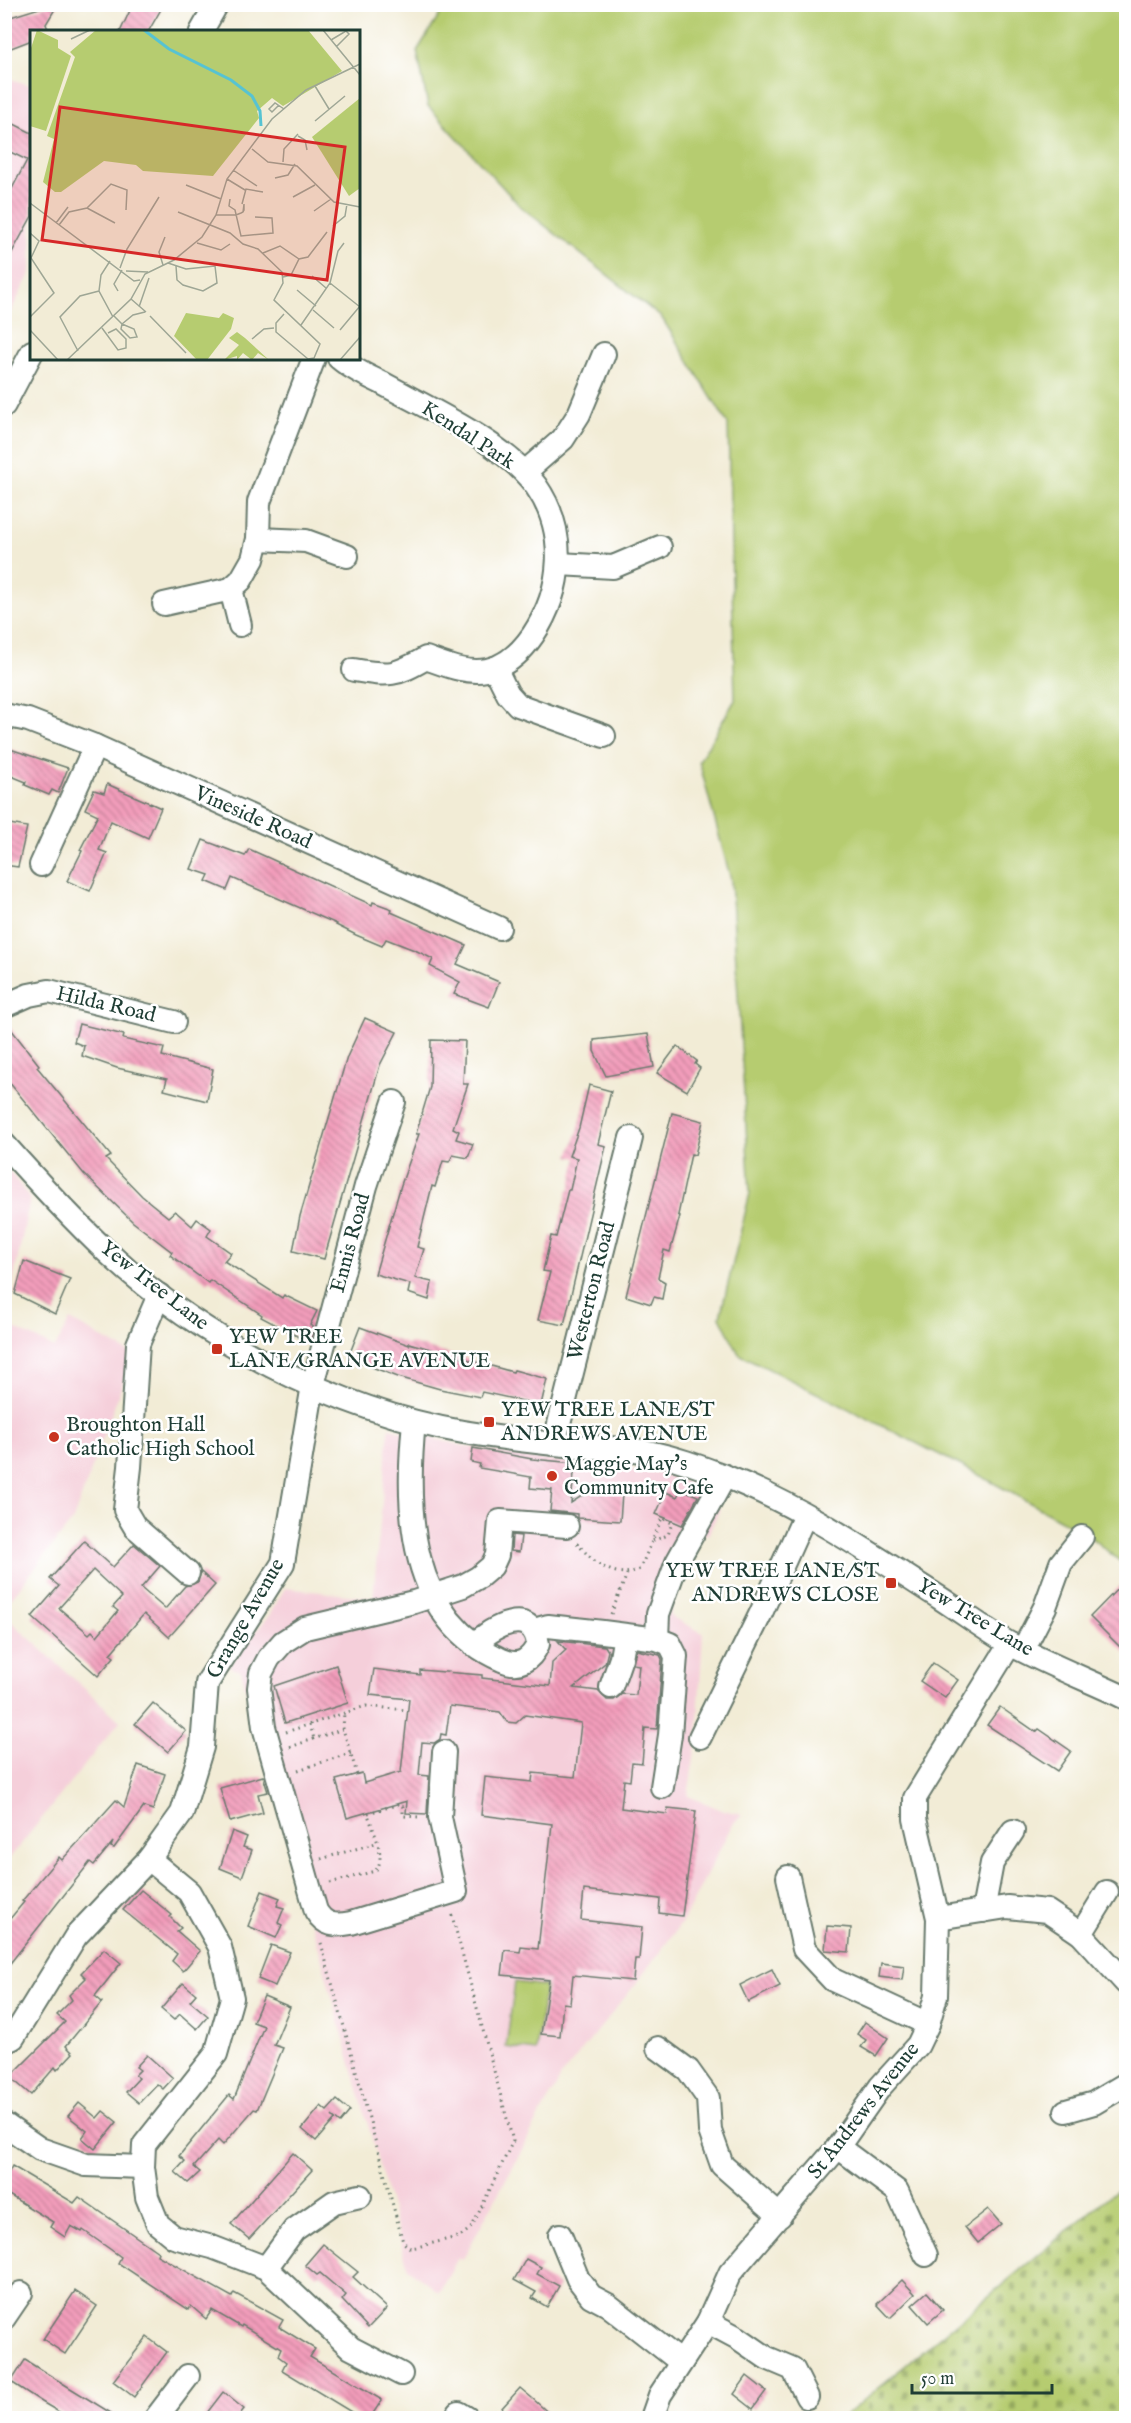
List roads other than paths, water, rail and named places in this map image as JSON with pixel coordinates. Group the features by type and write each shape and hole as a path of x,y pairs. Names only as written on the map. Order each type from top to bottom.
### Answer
{"street":[{"path":"202,30 217,4"},
{"path":"525,472 563,439 579,414 604,354"},
{"path":"4,405 30,356"},
{"path":"164,604 231,589 249,569 258,539 259,502 313,360"},
{"name":"Kendal Park","path":"343,360 480,438 525,472 545,501 556,532 559,564 553,596 538,627 515,656 495,668"},
{"path":"258,539 306,540 347,556"},
{"path":"559,564 613,567 660,547"},
{"path":"231,589 240,625"},
{"path":"354,670 378,674 400,672 426,658 464,670 495,668 508,694 518,705 604,736"},
{"name":"Vineside Road","path":"4,715 28,720 95,746 499,928"},
{"path":"41,866 95,746"},
{"name":"Hilda Road","path":"4,1006 29,995 50,991 174,1022"},
{"name":"Ennis Road","path":"313,1385 366,1186 394,1102"},
{"name":"Westerton Road","path":"554,1444 631,1138"},
{"name":"Yew Tree Lane","path":"4,1144 60,1207 108,1253 159,1295 212,1331 266,1362 313,1385 414,1422 463,1432 554,1444 646,1452 676,1458 725,1476 854,1542 1017,1647 1126,1698"},
{"path":"159,1295 138,1344 125,1510 135,1527 188,1573"},
{"name":"Grange Avenue","path":"4,2042 13,2038 76,1936 149,1859 182,1813 202,1747 207,1683 283,1563 313,1385"},
{"path":"414,1422 409,1468 413,1533 426,1580 434,1596 459,1632 474,1645 508,1663 521,1664 530,1659 538,1644 534,1630 522,1622 491,1631 474,1645"},
{"path":"657,1639 658,1614 677,1562 725,1476"},
{"path":"700,1737 761,1613 805,1515"},
{"path":"444,1752 440,1816 456,1891 351,1923 338,1926 328,1924 316,1911 303,1865 277,1743 260,1706 261,1673 269,1658 283,1642 305,1628 434,1596 463,1586 492,1566 497,1555 500,1521 567,1526"},
{"name":"St Andrews Avenue","path":"652,2418 660,2395 708,2322 730,2273 838,2147 880,2087 918,2045 928,2024 936,1996 938,1918 915,1819 915,1797 1045,1608 1060,1563 1082,1537"},
{"path":"534,1630 548,1626 657,1639 670,1644 676,1656 670,1735 662,1787"},
{"path":"611,1687 621,1658 614,1633"},
{"path":"983,1911 992,1863 1013,1831"},
{"path":"149,1859 189,1892 220,1947 232,1998 216,2054 144,2145 142,2167 147,2197 158,2224 174,2236 212,2247 266,2268 351,2348 401,2374"},
{"path":"788,1876 804,1949 833,1980 928,2024"},
{"path":"1081,1934 1107,1892"},
{"path":"938,1918 1007,1907 1047,1911 1081,1934 1126,1983"},
{"path":"658,2048 688,2070 708,2098 710,2131 722,2165 780,2216"},
{"path":"1066,2110 1094,2103 1126,2084"},
{"path":"4,2124 40,2149 86,2165 142,2167"},
{"path":"838,2147 897,2191 926,2255"},
{"path":"266,2268 294,2230 334,2202 360,2196"},
{"path":"560,2235 578,2279 591,2296 608,2305 681,2362"},
{"path":"4,2318 21,2293"},
{"path":"708,2322 738,2338 767,2358 793,2369 807,2397"},
{"path":"156,2418 188,2376"}],"place":[{"name":"YEW TREE LANE/GRANGE AVENUE","path":"217,1349"},
{"name":"YEW TREE LANE/ST ANDREWS AVENUE","path":"489,1422"},
{"name":"Broughton Hall Catholic High School","path":"54,1437"},
{"name":"Maggie May's Community Cafe","path":"552,1476"},
{"name":"YEW TREE LANE/ST ANDREWS CLOSE","path":"891,1583"}]}
